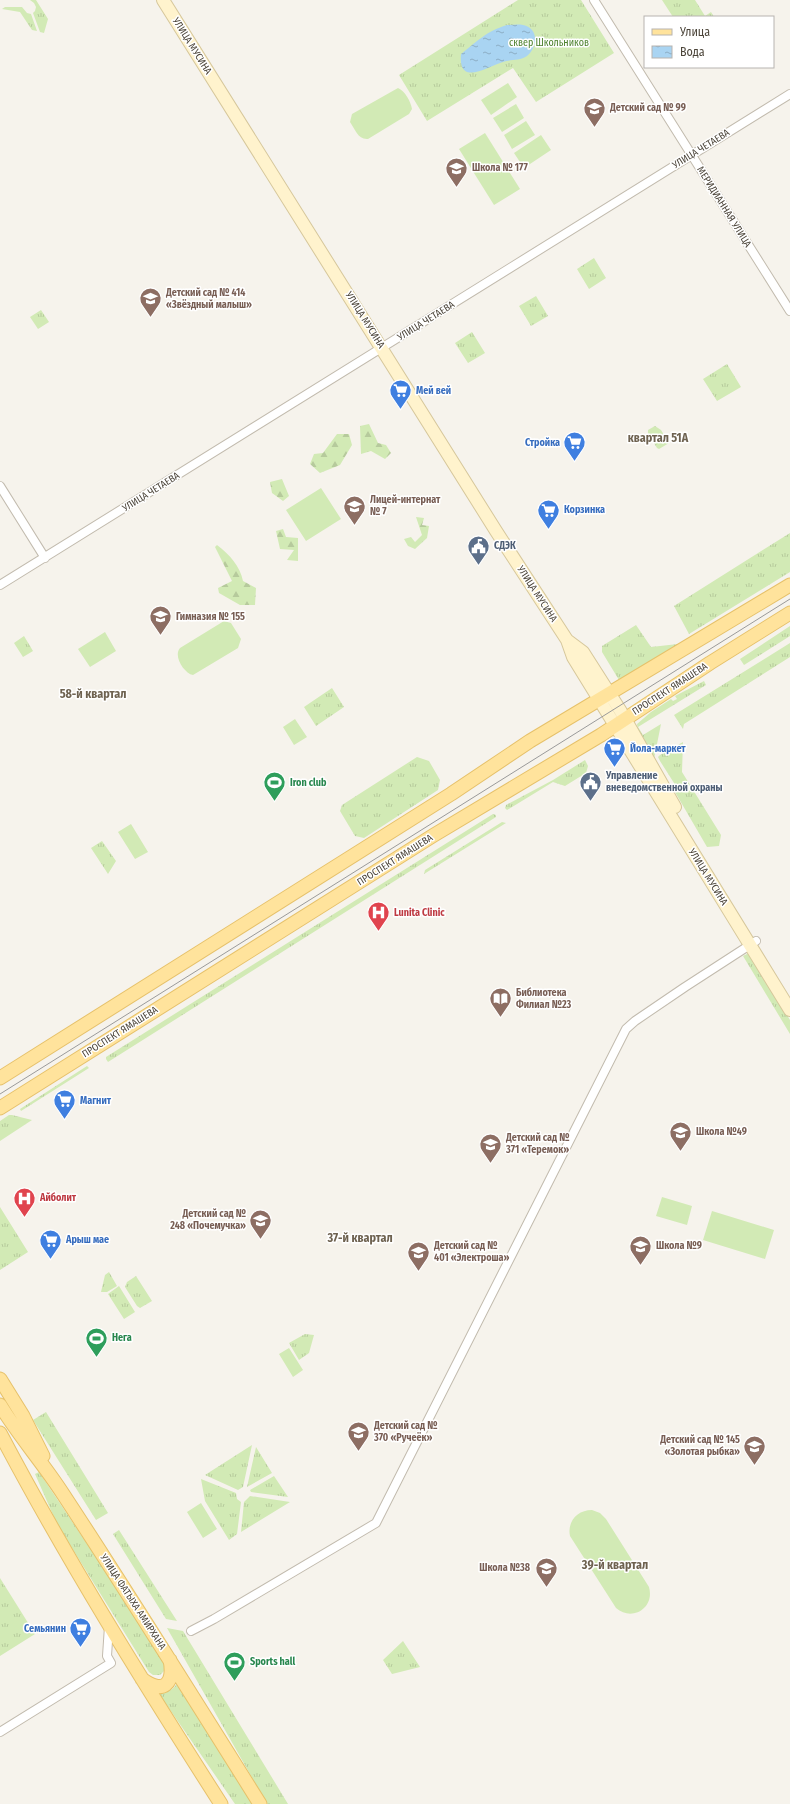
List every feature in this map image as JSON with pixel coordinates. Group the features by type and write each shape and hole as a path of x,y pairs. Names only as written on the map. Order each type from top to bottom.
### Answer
{"main road":[{"path":"0,1078 451,794 530,741 790,584"},
{"name":"ПРОСПЕКТ ЯМАШЕВА","path":"0,1108 428,839 540,773 790,613"},
{"path":"0,1379 23,1416 62,1492"},
{"name":"УЛИЦА ФАТЫХА АМИРХАНА","path":"0,1405 12,1424 62,1492 170,1659 260,1804"},
{"path":"0,1433 38,1506"},
{"path":"0,1447 38,1506 140,1677 221,1804"},
{"path":"140,1677 150,1686 160,1686 165,1684 169,1681 172,1672 170,1659"}],"street":[{"name":"УЛИЦА МУСИНА","path":"163,0 532,588 567,640 583,652 605,697 753,943 790,1010"},
{"name":"МЕРИДИАННАЯ УЛИЦА","path":"594,0 790,311"},
{"name":"УЛИЦА ЧЕТАЕВА","path":"0,585 790,94"},
{"path":"0,486 45,558"},
{"name":"УЛИЦА МУСИНА","path":"753,943 790,995"},
{"path":"191,1632 376,1523 626,1029 685,986 753,943"},
{"path":"0,1732 111,1663 107,1656 110,1625"}],"green space":[{"path":"30,0 36,0 48,19 44,33 40,32 33,13 36,7"},
{"name":"сквер Школьников","path":"518,0 581,0 614,53 536,102 513,68 427,121 399,75"},
{"path":"662,0 695,0 705,16 672,16"},
{"path":"5,7 22,7 27,13 31,14 37,31 32,30 20,12 2,9"},
{"path":"711,12 713,16 705,16"},
{"path":"508,83 517,97 491,115 481,100"},
{"path":"398,88 405,94 410,103 412,109 409,114 368,139 359,136 350,122 352,114"},
{"path":"516,104 524,118 502,132 493,118"},
{"path":"526,121 535,135 512,149 504,135"},
{"path":"485,133 520,189 494,205 459,149"},
{"path":"541,135 551,150 524,168 514,153"},
{"path":"594,258 606,278 589,289 577,269"},
{"path":"536,296 548,316 531,326 519,306"},
{"path":"41,310 49,322 38,329 30,317"},
{"path":"472,332 485,353 468,363 455,343"},
{"path":"727,364 741,387 717,401 703,379"},
{"path":"369,424 378,443 386,445 391,453 385,459 371,451 361,454 360,426"},
{"path":"655,426 661,430 669,443 659,449 648,433 648,430"},
{"path":"337,434 349,434 352,445 340,465 320,473 310,464 314,454 323,453"},
{"path":"282,479 289,496 283,501 272,493 270,482"},
{"path":"321,488 341,519 306,541 286,510"},
{"path":"416,517 424,518 422,525 429,526 427,538 415,549 408,546 404,539 411,537 415,542 422,535"},
{"path":"283,529 286,537 298,538 298,561 287,560 294,550 280,549 276,531"},
{"path":"790,533 790,572 689,634 674,606"},
{"path":"217,545 234,561 240,570 243,581 256,588 255,605 240,605 219,593 218,588 232,581 215,547"},
{"path":"224,621 231,623 241,639 238,648 193,675 190,674 180,664 178,651 180,648"},
{"path":"636,625 651,647 678,644 619,680 602,652 602,646"},
{"path":"790,626 790,636 744,665 740,659"},
{"path":"105,632 116,651 90,667 78,649"},
{"path":"24,636 33,651 23,657 14,643"},
{"path":"790,643 790,657 684,724 683,729 674,715"},
{"path":"704,681 706,685 638,727 643,735 661,724 654,759 638,731 637,724 651,712 671,699 673,701 677,699 675,696"},
{"path":"332,688 344,707 316,726 304,707"},
{"path":"295,719 307,737 294,745 283,727"},
{"path":"683,742 682,772 721,835 719,846 707,847 675,792 674,783 658,757"},
{"path":"417,757 429,761 440,780 438,790 364,838 355,836 340,811 342,805"},
{"path":"585,760 588,766 586,773 565,786 553,782 507,810 505,808 506,805 553,780"},
{"path":"493,814 496,815 496,817 108,1062 106,1059 106,1057"},
{"path":"502,822 506,823 424,874 425,870"},
{"path":"131,824 148,852 135,859 118,832"},
{"path":"102,841 116,861 108,874 91,848"},
{"path":"749,953 790,1020 790,1034 743,956"},
{"path":"87,1066 89,1068 21,1111 20,1109"},
{"path":"9,1115 32,1120 0,1141 0,1121"},
{"path":"662,1197 692,1206 687,1225 656,1216"},
{"path":"0,1207 28,1252 0,1270"},
{"path":"712,1211 774,1230 765,1259 703,1240"},
{"path":"109,1272 117,1286 107,1292 101,1292 105,1275"},
{"path":"136,1276 152,1301 140,1308 137,1306 125,1287 127,1282"},
{"path":"119,1286 135,1312 124,1319 108,1294"},
{"path":"305,1334 314,1335 309,1353 299,1360 289,1343"},
{"path":"289,1348 303,1370 293,1377 279,1354"},
{"path":"46,1412 108,1513 96,1520 33,1420"},
{"path":"252,1445 243,1487 238,1490 205,1475"},
{"path":"256,1447 272,1473 247,1487"},
{"path":"39,1472 166,1662 166,1669 160,1675 153,1675 149,1672 57,1524 35,1474"},
{"path":"274,1476 288,1497 251,1492 250,1490"},
{"path":"201,1479 236,1493 237,1499 241,1502 237,1534 229,1540 205,1501"},
{"path":"250,1496 290,1502 241,1532 244,1502"},
{"path":"201,1503 217,1529 203,1538 187,1512"},
{"path":"592,1510 600,1513 606,1519 649,1587 649,1601 641,1611 629,1614 616,1608 570,1536 570,1526 574,1518 582,1512"},
{"path":"119,1530 177,1621 166,1619 113,1534"},
{"path":"0,1578 35,1634 0,1656"},
{"path":"167,1628 183,1631 288,1804 267,1804"},
{"path":"403,1641 420,1667 392,1674 383,1660"},
{"path":"180,1678 252,1804 235,1804 157,1691 165,1692 171,1690"}],"water":[{"path":"507,25 523,25 532,30 535,43 531,52 521,59 506,61 475,72 464,70 461,64 461,54 488,34"}],"tram line":[{"path":"0,1094 790,599"}],"place":[{"name":"Детский сад № 99","path":"595,128"},
{"name":"Школа № 177","path":"457,188"},
{"name":"Детский сад № 414 «Звёздный малыш»","path":"150,318"},
{"name":"Мей вей","path":"400,410"},
{"name":"Стройка","path":"575,462"},
{"name":"Лицей-интернат № 7","path":"354,526"},
{"name":"Корзинка","path":"549,530"},
{"name":"СДЭК","path":"479,566"},
{"name":"Гимназия № 155","path":"160,636"},
{"name":"Йола-маркет","path":"615,768"},
{"name":"Iron club","path":"274,802"},
{"name":"Управление вневедомственной охраны","path":"591,802"},
{"name":"Lunita Clinic","path":"378,932"},
{"name":"Библиотека Филиал №23","path":"500,1018"},
{"name":"Магнит","path":"65,1120"},
{"name":"Школа №49","path":"681,1152"},
{"name":"Детский сад № 371 «Теремок»","path":"490,1164"},
{"name":"Айболит","path":"24,1218"},
{"name":"Детский сад № 248 «Почемучка»","path":"261,1240"},
{"name":"Арыш мае","path":"51,1260"},
{"name":"Школа №9","path":"641,1266"},
{"name":"Детский сад № 401 «Электроша»","path":"418,1272"},
{"name":"Нега","path":"96,1358"},
{"name":"Детский сад № 370 «Ручеёк»","path":"359,1452"},
{"name":"Детский сад № 145 «Золотая рыбка»","path":"755,1466"},
{"name":"Школа №38","path":"546,1588"},
{"name":"Семьянин","path":"81,1648"},
{"name":"Sports hall","path":"235,1682"}],"district":[{"name":"квартал 51А","path":"658,438"},
{"name":"58-й квартал","path":"93,694"},
{"name":"37-й квартал","path":"360,1238"},
{"name":"39-й квартал","path":"615,1565"}]}
